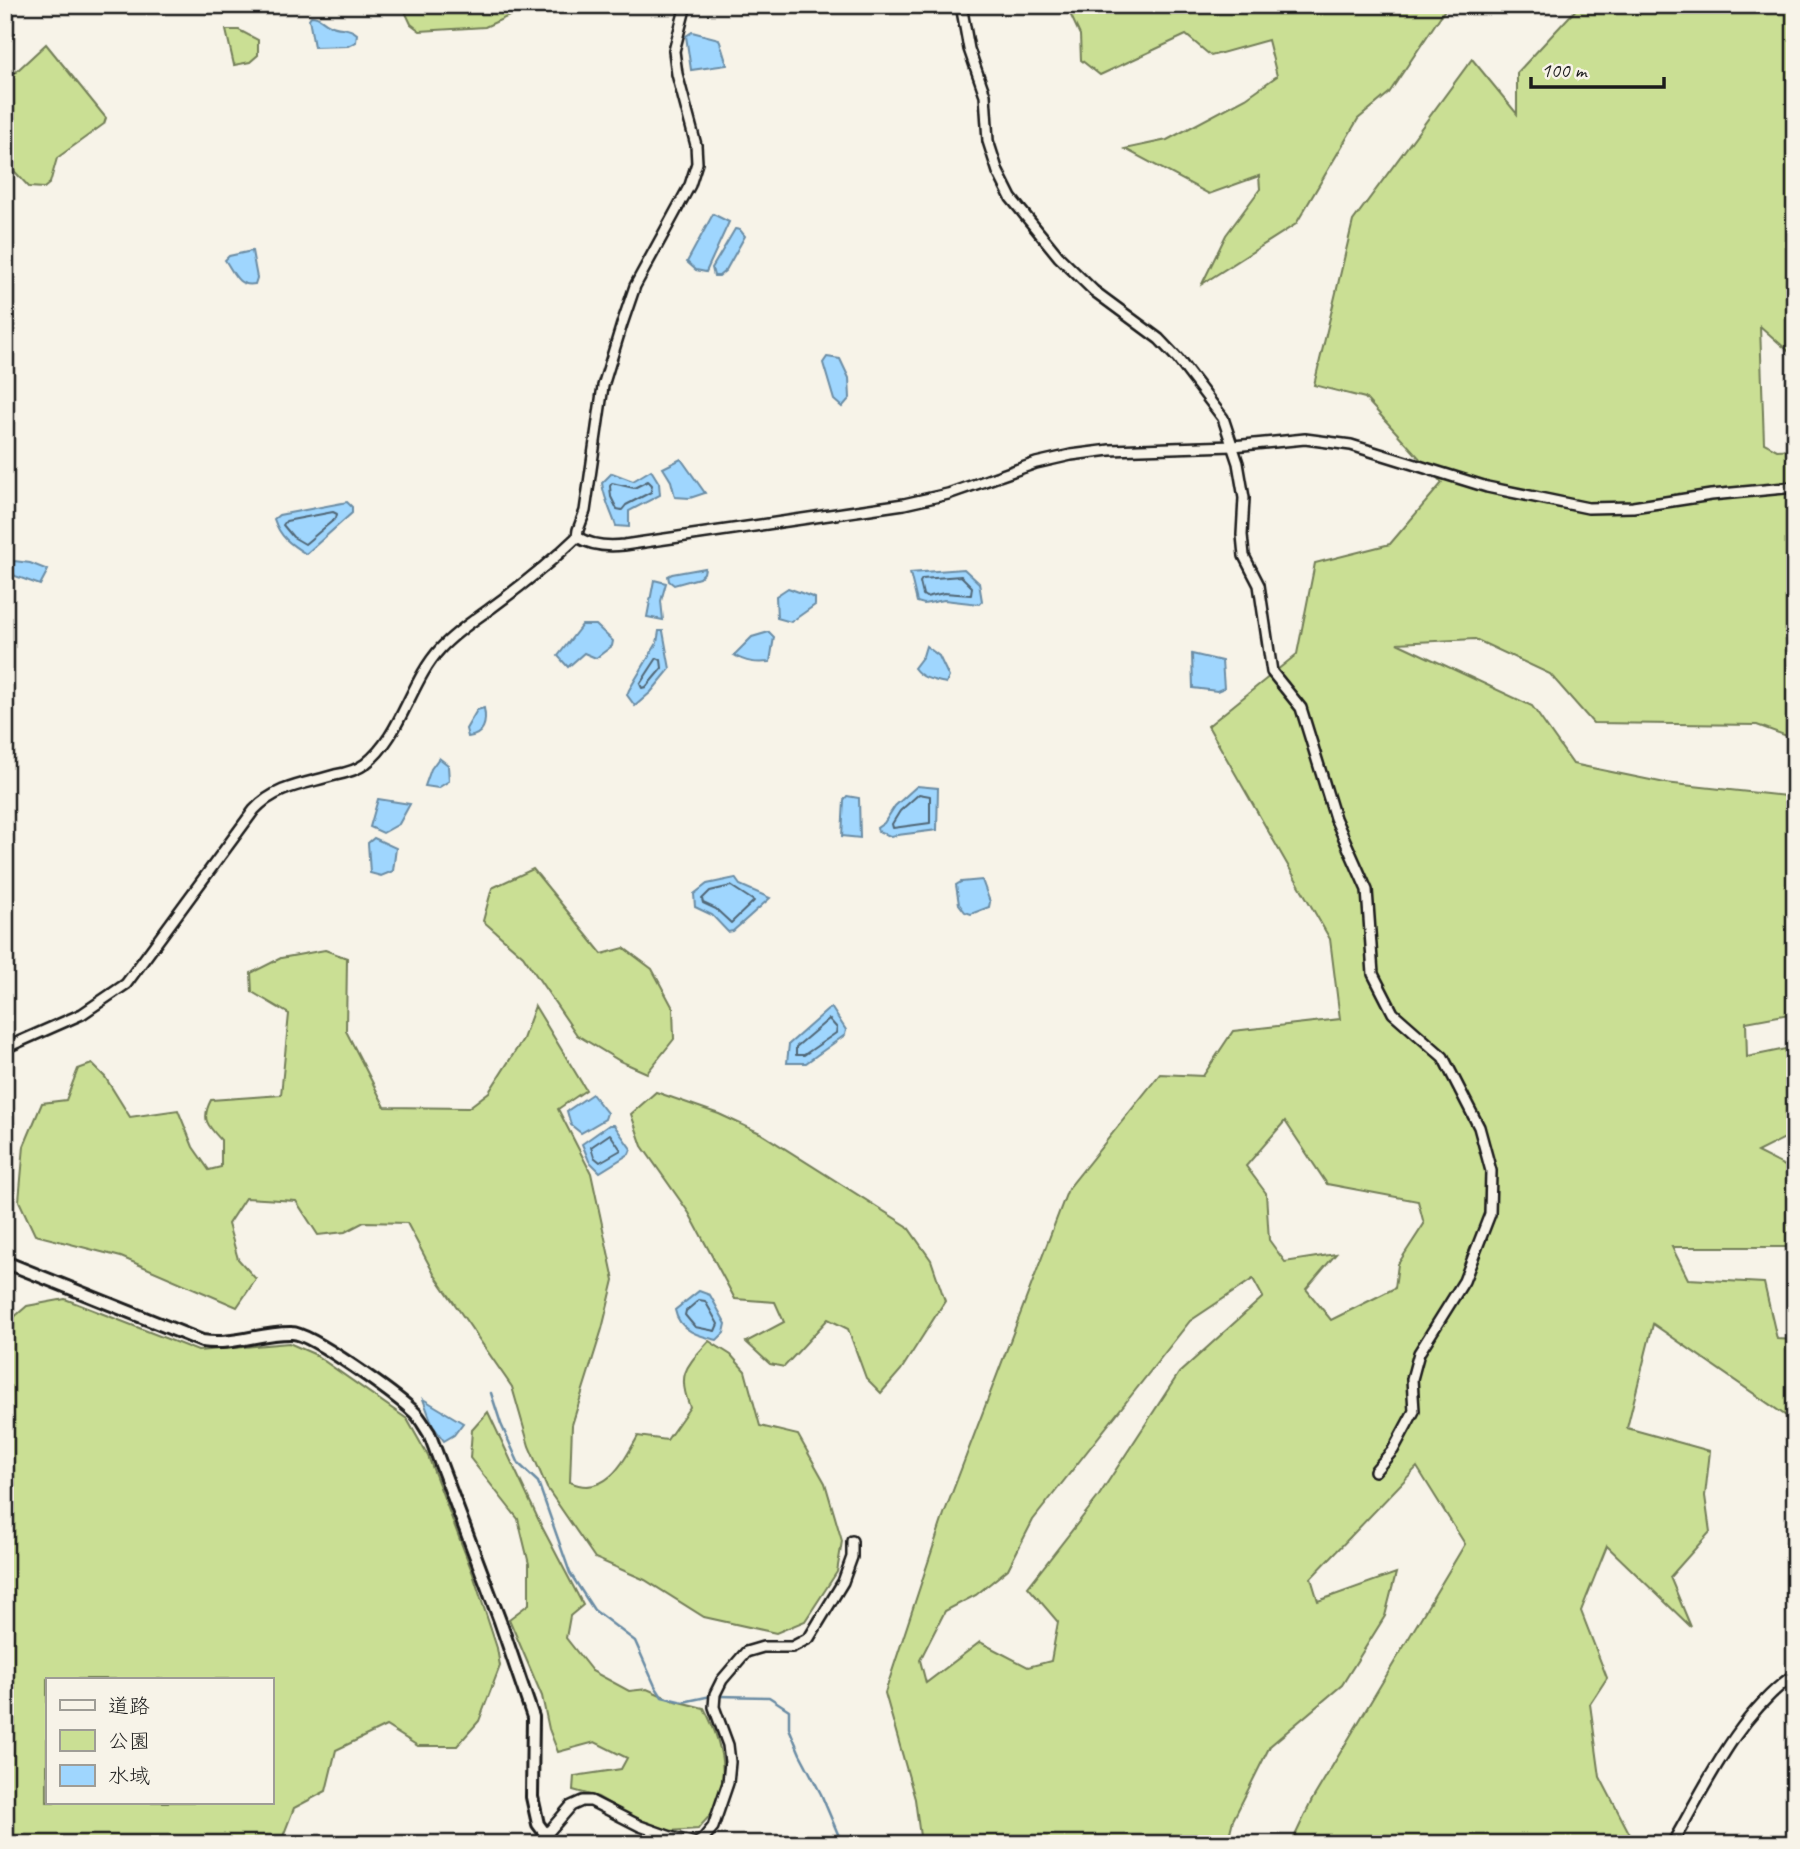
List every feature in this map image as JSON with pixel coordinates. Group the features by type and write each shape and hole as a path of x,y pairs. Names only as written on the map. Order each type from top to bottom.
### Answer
{"street":[{"path":"5,1048 82,1014 126,984 266,797 282,789 352,771 365,764 386,740 426,666 439,649 460,629 542,569 577,537 585,511 603,386 622,324 635,286 690,185 697,163 696,145 677,74 674,51 686,5"},
{"path":"961,5 970,49 985,95 988,141 998,172 1011,198 1059,257 1094,291 1160,339 1223,418 1233,446 1244,498 1244,556 1259,585 1272,673 1301,708 1335,818 1367,890 1373,974 1393,1013 1443,1057 1479,1127 1491,1171 1490,1214 1464,1281 1419,1353 1412,1379 1414,1411 1393,1450 1375,1471"},
{"path":"577,537 608,547 904,504 948,494 1036,463 1071,454 1233,446 1305,439 1351,445 1487,487 1588,508 1633,507 1711,495 1795,487"},
{"path":"5,1262 202,1341 219,1344 296,1333 319,1344 415,1413 429,1433 533,1717 532,1797 538,1824 550,1839 571,1806 582,1801 591,1801 640,1826 674,1838 696,1843 702,1840 713,1827 728,1783 728,1745 714,1707 722,1680 746,1652 763,1647 792,1647 809,1638 843,1582 852,1558 852,1541"},
{"path":"1672,1844 1743,1722 1774,1688 1795,1674"}],"green space":[{"path":"402,5 520,5 520,11 485,27 420,31 411,24"},
{"path":"1066,5 1448,5 1389,93 1358,119 1296,224 1202,284 1226,235 1260,189 1259,176 1209,194 1125,149 1167,140 1246,98 1277,76 1268,40 1211,56 1186,35 1100,75 1081,60 1080,35"},
{"path":"1580,5 1795,5 1795,357 1760,326 1764,443 1777,450 1795,449 1795,739 1757,725 1593,723 1550,674 1475,639 1397,643 1532,706 1573,764 1665,783 1795,797 1795,1013 1746,1022 1747,1057 1795,1047 1795,1133 1757,1152 1795,1171 1795,1247 1672,1247 1688,1279 1764,1283 1777,1339 1795,1340 1795,1422 1653,1324 1627,1428 1710,1451 1705,1496 1710,1532 1670,1577 1691,1627 1607,1546 1581,1611 1607,1678 1590,1704 1600,1777 1635,1844 1291,1844 1312,1800 1465,1544 1417,1467 1311,1578 1318,1601 1396,1573 1385,1616 1342,1685 1270,1746 1233,1820 1227,1844 921,1844 915,1799 885,1693 944,1514 1068,1189 1160,1074 1203,1076 1233,1031 1340,1019 1330,939 1208,726 1297,654 1315,563 1390,544 1442,483 1365,398 1314,385 1353,221 1472,59 1517,114 1517,73","holes":["1285,1121 1327,1184 1418,1201 1424,1224 1398,1264 1395,1288 1331,1320 1306,1289 1336,1254 1285,1262 1269,1240 1266,1193 1246,1166","1253,1279 1263,1297 1179,1373 1098,1497 1028,1587 1058,1622 1051,1661 1028,1667 980,1642 926,1683 920,1660 945,1611 976,1595 1008,1569 1033,1520 1190,1321"]},
{"path":"226,30 239,30 258,40 258,55 250,62 234,65"},
{"path":"46,44 106,118 104,124 57,158 50,183 44,188 29,187 5,161 5,82"},
{"path":"533,869 602,954 624,948 652,969 673,1008 674,1039 647,1073 620,1061 577,1035 523,956 483,921 492,888"},
{"path":"325,950 347,958 346,1031 385,1107 468,1108 489,1092 523,1039 535,1006 586,1090 558,1109 591,1173 614,1280 602,1329 572,1425 570,1482 582,1486 603,1482 619,1467 638,1436 667,1440 690,1407 684,1386 686,1371 709,1341 731,1355 745,1371 760,1426 798,1435 825,1483 842,1541 837,1572 805,1621 776,1633 704,1617 645,1580 595,1558 547,1488 529,1446 512,1387 434,1274 407,1223 364,1222 345,1232 318,1235 296,1201 245,1198 228,1224 238,1259 256,1279 237,1307 121,1257 35,1235 19,1201 24,1146 42,1103 66,1100 78,1069 92,1064 105,1077 130,1117 178,1110 193,1147 209,1170 221,1167 221,1140 209,1126 206,1117 211,1100 281,1095 289,1014 252,992 251,973 281,958"},
{"path":"656,1092 719,1114 760,1133 907,1226 931,1260 945,1301 901,1370 881,1393 866,1378 848,1329 828,1319 784,1367 770,1364 746,1342 784,1322 775,1302 735,1299 689,1213 642,1146 631,1114"},
{"path":"65,1299 198,1351 289,1343 314,1354 407,1419 428,1456 473,1574 497,1648 500,1666 479,1721 457,1746 418,1746 386,1726 336,1750 326,1791 294,1808 280,1844 5,1844 5,1325 27,1306"},
{"path":"488,1412 541,1525 583,1605 570,1616 566,1638 592,1671 629,1691 647,1689 672,1700 704,1708 719,1744 723,1769 720,1795 715,1808 698,1829 669,1831 631,1816 598,1797 573,1790 574,1776 621,1769 627,1758 595,1742 558,1752 549,1729 542,1696 509,1619 529,1604 529,1564 518,1519 470,1458 472,1430"}],"water":[{"path":"311,16 354,32 357,34 356,42 348,46 314,47 309,19"},
{"path":"692,32 719,39 727,65 691,70 686,36"},
{"path":"713,214 729,222 706,272 696,270 687,262"},
{"path":"735,229 745,236 726,270 719,276 714,276 712,268"},
{"path":"252,251 257,278 255,284 249,284 237,278 225,260 229,256"},
{"path":"827,357 840,359 849,378 850,398 842,407 834,400 823,363"},
{"path":"681,459 705,493 690,498 675,497 671,481 663,468"},
{"path":"651,470 659,483 660,495 629,511 629,527 616,526 602,483 612,473 633,481"},
{"path":"347,502 352,507 352,513 306,554 286,539 274,519 279,515"},
{"path":"14,561 30,563 48,570 40,585 15,576 11,570"},
{"path":"705,568 699,578 674,585 669,581 668,576 672,574"},
{"path":"964,569 979,583 982,601 979,604 944,600 924,604 917,602 910,573"},
{"path":"654,580 666,583 661,601 663,620 647,617"},
{"path":"788,588 815,598 815,605 791,622 777,618 776,596"},
{"path":"582,625 596,625 613,641 612,646 596,658 584,653 568,667 558,656"},
{"path":"659,631 663,631 670,669 635,706 627,695 657,643"},
{"path":"769,632 774,637 770,662 752,662 734,655 752,637"},
{"path":"926,646 939,656 949,677 946,683 924,677 914,668 923,656"},
{"path":"1192,654 1222,661 1224,688 1217,691 1193,688"},
{"path":"484,708 485,719 481,731 468,737 466,729 477,710"},
{"path":"439,758 448,765 449,781 438,788 425,786 431,769"},
{"path":"917,786 938,788 937,830 890,836 878,831 877,828 884,823 895,806"},
{"path":"847,796 859,798 860,838 842,836 844,800"},
{"path":"378,799 410,804 399,824 383,833 370,827"},
{"path":"374,838 396,848 393,871 381,876 370,873 368,843"},
{"path":"735,878 740,885 770,898 733,931 728,932 712,915 695,907 694,894 707,884"},
{"path":"982,880 990,902 989,907 971,914 965,912 959,904 956,885"},
{"path":"831,1007 846,1030 845,1035 806,1063 787,1063 789,1044"},
{"path":"592,1094 607,1113 605,1119 581,1133 571,1125 567,1111"},
{"path":"609,1125 614,1125 631,1149 629,1154 600,1172 589,1161 582,1144"},
{"path":"699,1291 710,1295 726,1324 724,1333 717,1340 703,1337 685,1328 677,1317 675,1310"},
{"path":"423,1399 463,1423 454,1435 444,1441 433,1426"}],"waterway":[{"path":"491,1393 519,1464 538,1482 570,1573 594,1610 635,1641 662,1697 683,1702 711,1696"},
{"path":"717,1696 769,1697 789,1710 789,1728 800,1754 838,1834 847,1844"}]}
